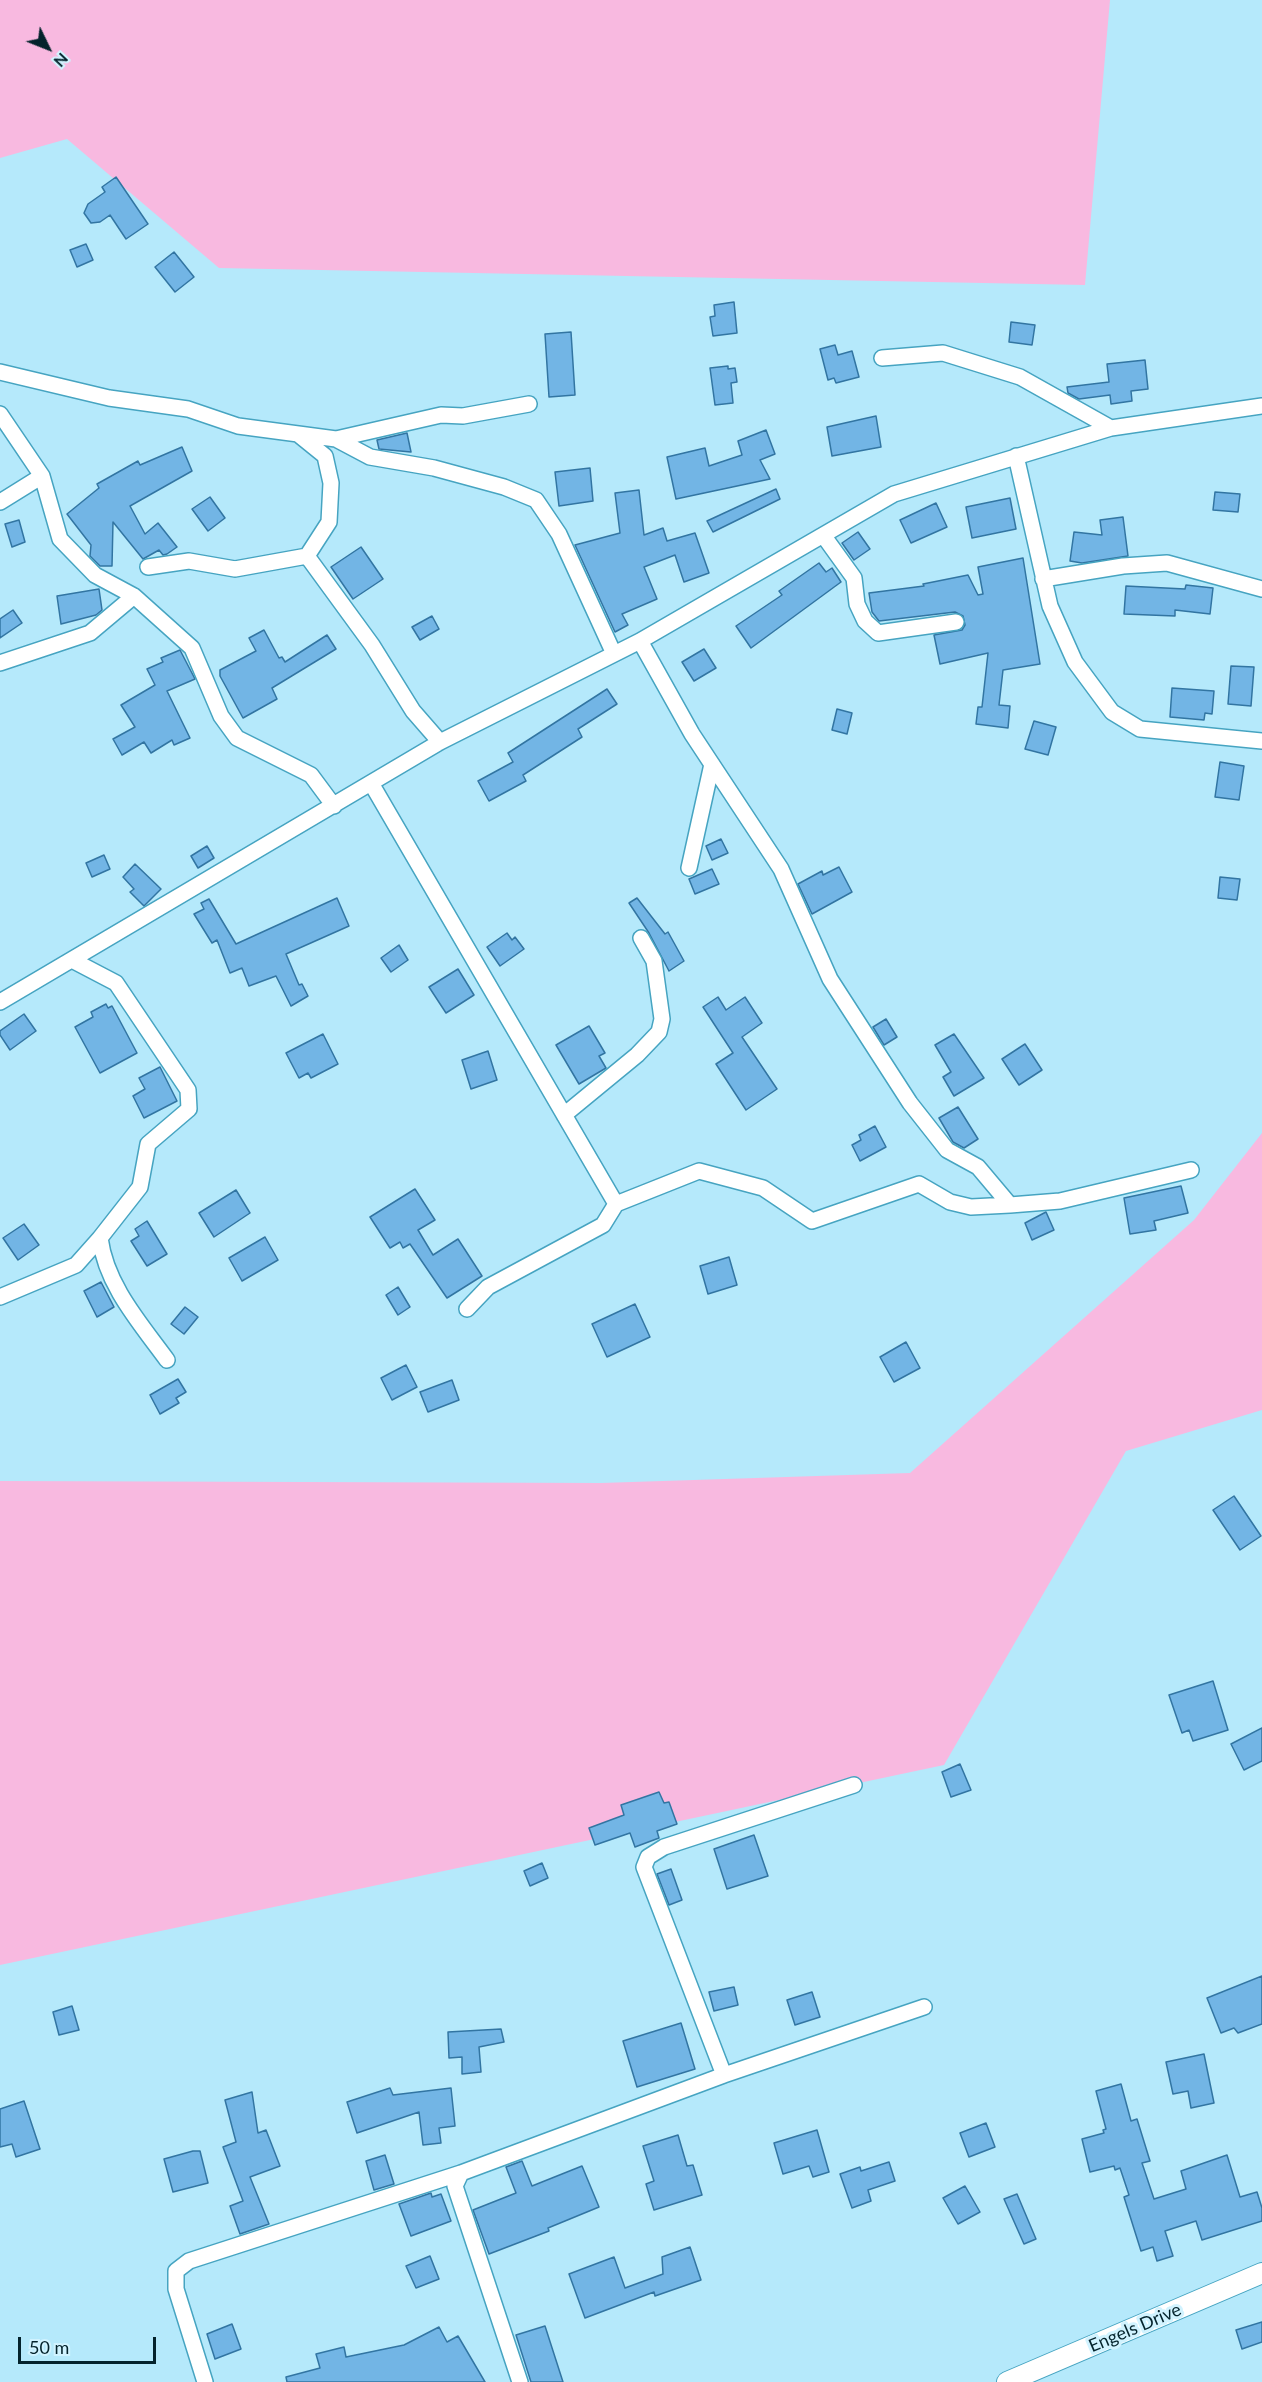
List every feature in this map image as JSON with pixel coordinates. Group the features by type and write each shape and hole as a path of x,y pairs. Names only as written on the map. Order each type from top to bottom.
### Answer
{"street":[{"path":"882,358 943,353 1020,376 1112,428"},
{"path":"0,372 109,398 188,409 238,426 336,439 441,415 463,416 529,404"},
{"path":"0,1002 440,742 640,641 894,494 1112,428 1262,406"},
{"path":"0,414 42,476 60,539 95,575 134,596 192,648 221,716 237,738 311,775 334,806"},
{"path":"148,567 189,561 235,569 307,556 329,522 331,483 325,456 299,435"},
{"path":"336,439 370,457 434,468 504,487 536,500 559,534 614,654"},
{"path":"1016,456 1050,606 1076,662 1112,711 1140,729 1262,741"},
{"path":"0,502 42,476"},
{"path":"823,535 854,578 857,604 866,621 878,633 956,622"},
{"path":"307,556 372,645 413,711 440,742"},
{"path":"1043,579 1123,566 1167,562 1262,589"},
{"path":"0,663 90,633 134,596"},
{"path":"640,641 712,764 781,869 830,979 910,1103 947,1150 978,1167 1010,1206"},
{"path":"690,868 712,764"},
{"path":"371,783 616,1204"},
{"path":"564,1115 637,1055 659,1032 662,1019 654,961 641,938"},
{"path":"0,1297 76,1266 140,1187 148,1144 189,1109 188,1090 116,983 72,960"},
{"path":"467,1309 488,1287 603,1225 616,1204 699,1171 763,1188 812,1221 918,1184 950,1202 971,1207 1010,1206 1060,1201 1191,1170"},
{"path":"100,1238 103,1259 127,1305 167,1360"},
{"path":"724,2075 644,1867 648,1857 664,1847 854,1785"},
{"path":"205,2382 176,2289 176,2271 189,2261 461,2173 724,2075 924,2007"},
{"path":"461,2173 455,2186 520,2382"},
{"name":"Engels Drive","path":"1007,2382 1262,2273"}],"shaded area":[{"path":"0,0 1110,0 1085,285 219,268 67,139 0,158"},
{"path":"1262,1133 1262,1410 1126,1451 944,1765 0,1965 0,1481 601,1483 910,1473 1194,1220"}],"building":[{"path":"116,177 148,224 126,239 110,215 100,222 91,223 84,213 88,204 105,192 102,187"},
{"path":"86,244 93,260 77,267 70,250"},
{"path":"174,252 194,277 175,292 155,267"},
{"path":"734,302 737,333 713,336 710,317 715,316 714,305"},
{"path":"1011,322 1035,325 1032,345 1009,342"},
{"path":"571,332 575,395 549,397 545,334"},
{"path":"835,345 838,355 852,351 859,377 836,383 834,378 828,380 820,349"},
{"path":"1145,360 1148,389 1131,391 1132,401 1111,404 1110,395 1079,399 1068,393 1067,387 1109,382 1107,364"},
{"path":"728,366 728,369 735,368 737,382 731,383 733,403 715,405 710,368"},
{"path":"876,416 881,447 832,456 827,427"},
{"path":"766,430 775,454 760,460 770,479 676,499 667,457 705,448 709,466 742,455 738,441"},
{"path":"407,433 411,452 379,449 377,440"},
{"path":"182,447 192,471 130,506 145,534 158,523 177,547 167,554 163,555 159,550 143,559 113,522 112,566 100,566 90,556 91,545 67,514 99,488 97,484 138,461 140,465"},
{"path":"590,468 593,501 559,506 555,472"},
{"path":"776,489 780,499 713,532 707,521"},
{"path":"639,490 644,535 663,528 667,541 695,533 709,573 684,582 675,555 644,567 657,599 622,614 628,625 615,632 575,545 620,533 615,493"},
{"path":"1215,492 1240,494 1238,512 1213,510"},
{"path":"210,497 225,518 208,531 192,509"},
{"path":"1010,498 1016,529 972,538 966,507"},
{"path":"936,503 947,527 911,543 900,520"},
{"path":"1123,517 1128,556 1082,563 1070,561 1074,532 1102,535 1100,520"},
{"path":"19,520 25,542 12,547 5,524"},
{"path":"858,532 870,549 854,560 842,543"},
{"path":"361,547 383,579 353,599 331,567"},
{"path":"1023,558 1040,664 1003,670 999,705 1010,706 1008,728 976,724 978,707 982,707 988,653 940,664 934,635 962,630 965,625 963,616 955,612 879,621 872,612 869,593 924,586 923,584 968,575 978,595 983,594 978,567"},
{"path":"819,563 826,572 832,568 841,582 751,648 736,626 782,595 779,591"},
{"path":"1186,585 1213,588 1210,614 1175,610 1175,616 1124,614 1126,586 1185,589"},
{"path":"99,589 102,610 96,615 61,624 57,596"},
{"path":"13,610 22,623 0,638 0,619"},
{"path":"432,616 439,629 420,640 412,627"},
{"path":"264,630 279,658 282,657 285,662 327,635 336,649 272,688 277,699 243,718 220,676 220,670 256,651 249,638"},
{"path":"704,649 716,668 694,681 682,662"},
{"path":"180,650 195,679 167,691 190,738 174,745 172,740 151,753 144,742 122,755 113,739 135,727 121,705 155,685 147,669 163,662 161,658"},
{"path":"1231,666 1254,667 1251,706 1228,704"},
{"path":"1172,688 1214,691 1212,714 1205,713 1204,720 1170,717"},
{"path":"607,689 617,704 578,729 582,737 523,775 526,781 489,801 478,781 513,762 508,753"},
{"path":"837,709 852,713 847,734 832,730"},
{"path":"1034,721 1056,727 1048,755 1025,749"},
{"path":"1220,762 1244,766 1239,800 1215,797"},
{"path":"721,839 728,853 712,860 706,846"},
{"path":"207,846 214,858 198,868 191,856"},
{"path":"104,855 110,869 92,877 86,863"},
{"path":"135,864 161,889 144,906 130,892 134,889 123,877"},
{"path":"839,867 852,892 812,914 798,884 822,871 823,875"},
{"path":"712,869 719,884 695,894 689,879"},
{"path":"1220,877 1240,879 1237,900 1218,898"},
{"path":"337,898 349,926 286,954 299,985 302,984 308,996 291,1006 276,976 249,986 242,968 230,973 217,940 212,943 194,914 204,909 201,903 209,899 236,944"},
{"path":"637,898 665,934 668,932 684,961 669,971 649,933 629,903"},
{"path":"507,933 512,940 515,937 524,949 500,966 487,947"},
{"path":"399,945 408,960 391,972 381,958"},
{"path":"458,969 474,995 446,1013 429,987"},
{"path":"718,997 726,1010 745,997 762,1023 742,1037 777,1089 746,1110 716,1064 733,1053 703,1007"},
{"path":"106,1004 108,1008 112,1006 137,1053 100,1073 75,1027 93,1017 91,1012"},
{"path":"24,1014 36,1031 10,1050 0,1035 0,1031"},
{"path":"886,1019 897,1037 884,1045 873,1027"},
{"path":"589,1026 605,1053 599,1056 606,1068 579,1084 556,1045"},
{"path":"323,1034 338,1064 311,1078 308,1073 299,1078 286,1053"},
{"path":"954,1034 984,1078 954,1096 943,1077 951,1072 935,1045"},
{"path":"1025,1044 1042,1070 1019,1085 1002,1059"},
{"path":"488,1051 497,1080 471,1089 462,1060"},
{"path":"160,1067 177,1101 144,1118 133,1096 145,1089 139,1078"},
{"path":"958,1107 978,1139 964,1148 953,1142 939,1118"},
{"path":"875,1126 886,1147 860,1161 852,1145 861,1140 859,1135"},
{"path":"1181,1186 1188,1213 1154,1221 1156,1230 1130,1234 1124,1198"},
{"path":"415,1189 435,1220 418,1230 433,1255 458,1239 482,1276 447,1298 410,1244 403,1248 400,1242 390,1248 370,1217"},
{"path":"236,1190 250,1213 214,1237 199,1213"},
{"path":"1046,1212 1054,1230 1032,1240 1025,1223"},
{"path":"147,1221 167,1254 147,1266 131,1241 139,1236 135,1229"},
{"path":"24,1224 39,1245 18,1260 3,1238"},
{"path":"265,1237 278,1260 242,1281 229,1258"},
{"path":"729,1257 737,1285 708,1294 700,1266"},
{"path":"101,1282 114,1307 97,1317 84,1291"},
{"path":"398,1287 410,1307 398,1315 386,1295"},
{"path":"635,1304 650,1337 607,1357 592,1324"},
{"path":"185,1307 198,1317 184,1334 171,1324"},
{"path":"906,1342 920,1368 894,1382 880,1357"},
{"path":"406,1365 417,1387 392,1400 381,1378"},
{"path":"178,1379 186,1392 176,1398 179,1403 160,1414 150,1395"},
{"path":"452,1380 459,1400 428,1412 420,1392"},
{"path":"1234,1496 1261,1536 1240,1550 1213,1510"},
{"path":"1213,1681 1228,1730 1193,1741 1189,1730 1182,1733 1169,1695"},
{"path":"1262,1728 1262,1761 1244,1770 1231,1744"},
{"path":"960,1764 971,1790 951,1797 942,1772"},
{"path":"659,1792 664,1803 669,1802 677,1824 657,1831 659,1838 635,1847 630,1833 595,1845 589,1828 624,1815 621,1805"},
{"path":"754,1835 768,1876 727,1889 714,1849"},
{"path":"542,1863 548,1878 530,1886 524,1871"},
{"path":"671,1869 682,1900 669,1905 657,1874"},
{"path":"1262,1976 1262,2024 1238,2033 1234,2028 1221,2033 1207,1998"},
{"path":"734,1987 738,2005 714,2011 709,1992"},
{"path":"812,1992 820,2017 795,2025 787,2000"},
{"path":"72,2006 79,2030 59,2035 53,2012"},
{"path":"681,2023 695,2069 637,2087 623,2041"},
{"path":"501,2029 504,2042 479,2047 481,2072 462,2074 462,2057 449,2058 448,2032"},
{"path":"1204,2054 1214,2103 1191,2108 1188,2091 1173,2094 1166,2062"},
{"path":"1121,2084 1131,2121 1137,2119 1150,2161 1142,2163 1154,2199 1186,2189 1181,2171 1227,2155 1240,2197 1257,2192 1262,2208 1262,2221 1202,2240 1196,2221 1165,2231 1173,2256 1157,2261 1153,2247 1141,2251 1124,2197 1129,2195 1120,2168 1115,2170 1114,2166 1090,2172 1082,2139 1104,2133 1103,2130 1106,2129 1096,2091"},
{"path":"390,2088 393,2095 451,2088 455,2126 439,2128 441,2143 423,2145 419,2112 357,2133 347,2102"},
{"path":"252,2092 258,2133 266,2130 280,2166 250,2177 269,2224 240,2234 230,2206 243,2201 223,2147 236,2142 225,2100"},
{"path":"24,2101 40,2149 16,2157 12,2144 0,2147 0,2109"},
{"path":"986,2123 995,2147 969,2157 960,2133"},
{"path":"817,2130 829,2172 813,2177 809,2166 783,2174 774,2143"},
{"path":"678,2135 687,2166 693,2165 702,2195 654,2210 646,2184 654,2181 643,2146"},
{"path":"200,2151 208,2183 173,2192 164,2159"},
{"path":"385,2155 394,2184 374,2190 366,2161"},
{"path":"522,2161 532,2186 582,2166 599,2207 548,2228 549,2231 489,2254 473,2210 516,2193 506,2167"},
{"path":"889,2162 895,2181 868,2190 871,2201 852,2208 840,2174 860,2167 861,2171"},
{"path":"965,2186 980,2212 958,2224 943,2198"},
{"path":"431,2193 432,2197 441,2194 451,2221 411,2236 399,2204"},
{"path":"1017,2194 1036,2239 1024,2244 1004,2199"},
{"path":"690,2247 701,2280 655,2296 654,2292 585,2318 569,2274 614,2257 625,2288 663,2274 662,2257"},
{"path":"430,2256 439,2279 416,2288 406,2266"},
{"path":"1262,2322 1262,2342 1242,2349 1236,2330"},
{"path":"232,2324 241,2349 215,2359 207,2334"},
{"path":"545,2326 563,2382 531,2382 516,2335"},
{"path":"439,2327 447,2342 458,2336 485,2382 287,2382 286,2377 320,2368 316,2354 344,2347 346,2357 404,2345"}]}
